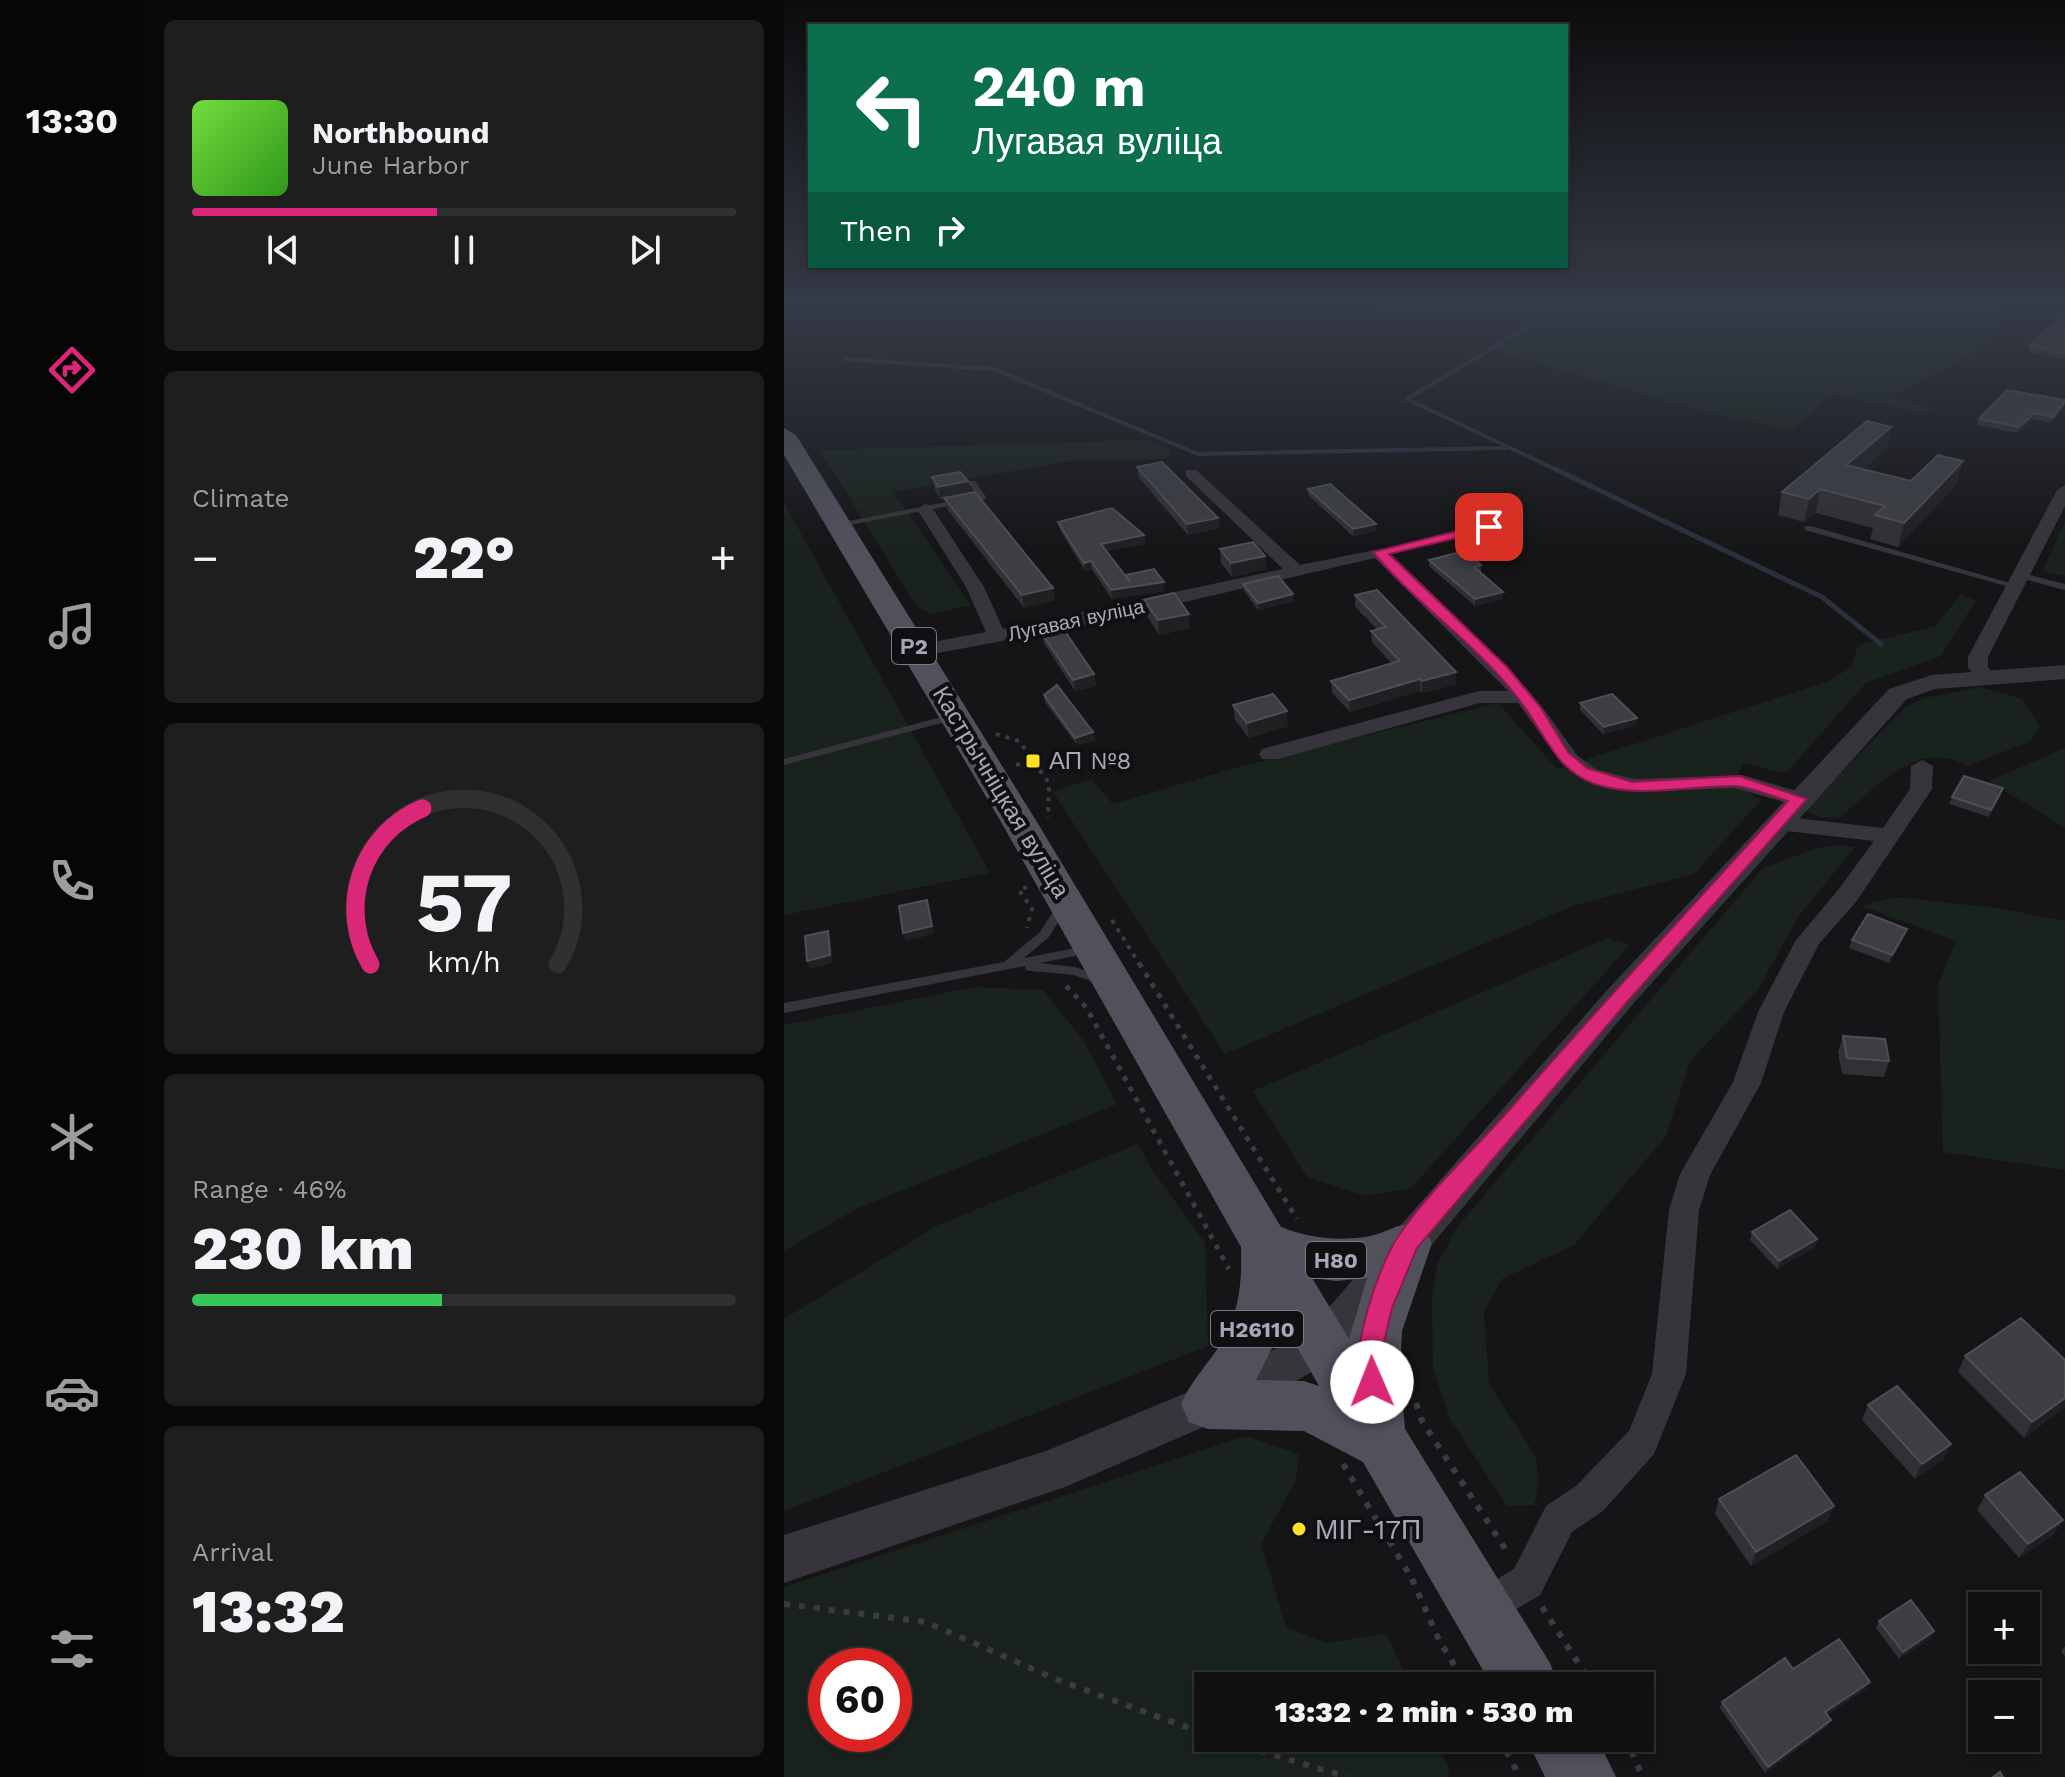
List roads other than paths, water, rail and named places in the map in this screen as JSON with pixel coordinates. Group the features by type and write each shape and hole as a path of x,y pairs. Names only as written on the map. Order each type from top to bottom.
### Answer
{"main road":[{"name":"Кастрычніцкая вуліца","path":"784,435 917,651 1093,949"},
{"name":"Р2","path":"1093,949 1116,988 1250,1261 1323,1344 1361,1451 1461,1625 1512,1672"},
{"name":"Н80","path":"1250,1261 1313,1257 1363,1261 1407,1243"},
{"name":"Н80","path":"1361,1451 1372,1382 1372,1342 1380,1308 1407,1243"},
{"name":"Н26110","path":"1208,1404 1243,1358 1258,1328 1269,1268 1250,1261"},
{"name":"Н26110","path":"1208,1404 1304,1406 1361,1451"},
{"path":"1568,1752 1583,1777"}],"street":[{"path":"1191,473 1296,571"},
{"path":"1986,676 1978,668 1978,657 2065,490"},
{"name":"Лугавая вуліца","path":"925,509 975,587 997,637"},
{"path":"1379,552 1503,671 1562,755 1582,771 1600,780 1632,787 1739,781 1788,811 1886,835"},
{"name":"Лугавая вуліца","path":"917,651 997,637 1379,552"},
{"name":"Н80","path":"1323,1344 1621,996 1898,694 1932,682 2065,672"},
{"path":"1270,754 1479,697 1524,697"},
{"path":"1461,1625 1527,1582 1537,1568 1547,1537 1559,1519 1590,1498 1642,1442 1669,1374 1684,1210 1695,1174 1747,1083 1771,1012 1809,940 1847,896 1886,835 1921,789 1922,766"},
{"name":"Н26110","path":"784,1559 1049,1472 1208,1404 1323,1344"}],"lane":[{"path":"839,525 982,497 972,483"},
{"path":"1379,552 1489,527"},
{"path":"1808,528 2016,580 2065,587"},
{"path":"784,762 956,716"},
{"path":"1004,966 1030,950 1066,901"},
{"path":"784,1008 1093,949"},
{"path":"1004,966 1075,971 1116,988"}],"waterway":[{"path":"1031,385 1198,454 1506,448"},
{"path":"1431,385 1407,399 1559,471"},
{"path":"1555,469 1822,597 1881,644"}],"place":[{"name":"АП №8","path":"1033,761"},
{"name":"МІГ-17П","path":"1299,1529"}]}
